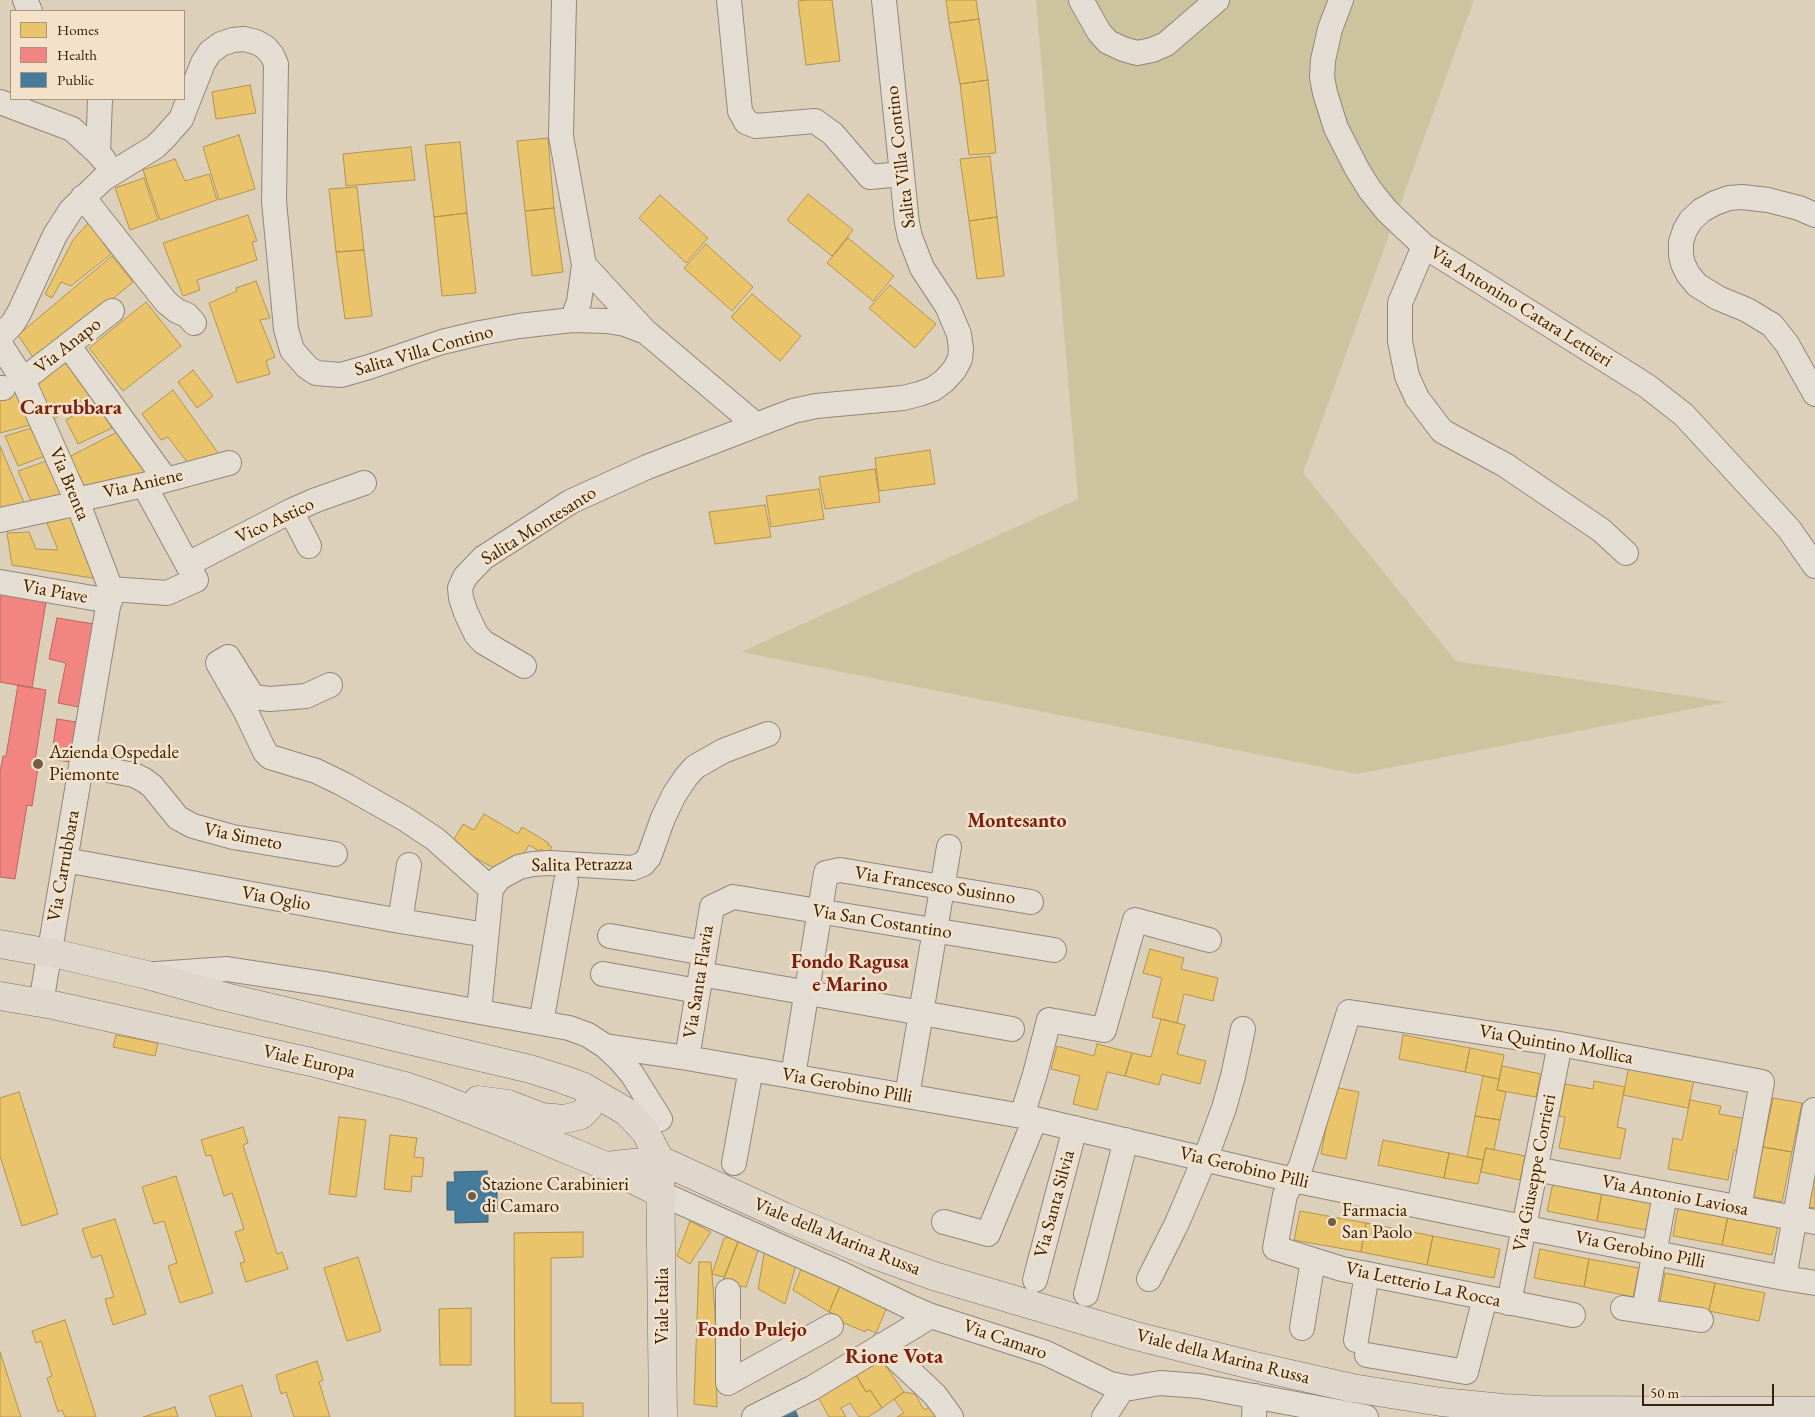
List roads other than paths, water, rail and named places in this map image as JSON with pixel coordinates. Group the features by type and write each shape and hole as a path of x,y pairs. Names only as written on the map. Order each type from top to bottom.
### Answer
{"main road":[{"path":"0,944 49,952 146,975 226,997 530,1069 584,1087 626,1112 645,1131 660,1160 606,1166"},
{"name":"Viale Europa","path":"0,996 41,1003 311,1062 404,1086 434,1096 606,1166 662,1194"},
{"path":"434,1096 508,1104 542,1117 564,1119 581,1115 588,1108 591,1100 584,1087"},
{"name":"Viale Italia","path":"660,1160 662,1194 663,1417"},
{"name":"Viale della Marina Russa","path":"660,1160 744,1199 873,1254 961,1284 1128,1334 1259,1367 1361,1389 1440,1410 1483,1407 1541,1410 1815,1411"}],"street":[{"path":"564,0 561,136 584,265 579,302 572,320"},
{"path":"729,0 740,111 746,122 756,126 815,121 833,134 870,177 901,174"},
{"name":"Salita Villa Contino","path":"0,337 13,323 19,313 62,224 83,197 114,171 155,147 174,128 186,108 203,63 210,52 221,44 244,39 265,47 272,55 276,64 274,201 288,339 292,350 307,367 316,373 341,375 442,342 519,326 572,320 615,322 646,332 756,425 792,411 816,406 903,398 933,389 954,370 960,359 959,334 947,306 922,268 907,223 884,0"},
{"path":"1081,0 1108,42 1123,50 1137,53 1152,50 1166,44 1217,0"},
{"name":"Via Antonino Catara Lettieri","path":"1341,0 1330,29 1323,60 1322,77 1330,109 1346,150 1370,190 1387,211 1424,246 1647,386 1684,415 1789,528 1815,566"},
{"path":"98,154 100,100"},
{"path":"0,102 72,129 114,171"},
{"path":"83,197 166,302 177,311 187,315 194,323"},
{"path":"1815,215 1799,208 1768,200 1729,198 1716,202 1702,210 1691,220 1681,242 1680,255 1682,264 1697,285 1718,298 1747,310 1772,326 1787,344 1815,394"},
{"path":"1424,246 1400,303 1400,341 1407,376 1417,398 1442,431 1505,465 1601,530 1626,554"},
{"path":"584,265 646,332"},
{"name":"Via Anapo","path":"9,385 68,345 112,311"},
{"name":"Via Brenta","path":"0,344 9,385 77,501 110,595"},
{"path":"68,345 155,482 192,572"},
{"name":"Salita Montesanto","path":"524,666 492,648 476,634 461,598 460,588 465,577 473,567 483,558 570,502 647,467 756,425"},
{"name":"Via Aniene","path":"0,520 65,506 77,501 229,463"},
{"name":"Vico Astico","path":"110,595 167,593 192,572 291,511 364,483"},
{"path":"291,511 309,546"},
{"name":"Via Piave","path":"0,582 110,595"},
{"name":"Via Carrubbara","path":"41,1003 110,595"},
{"path":"330,685 306,696 270,699 252,696 228,657 218,663 246,712 265,752 270,756 316,771 405,819 436,839 491,889 479,1011"},
{"name":"Salita Petrazza","path":"491,889 499,878 519,868 533,864 550,863 633,868 643,864 648,857 674,795 694,767 723,750 768,734"},
{"name":"Via Simeto","path":"82,765 134,775 144,780 152,786 178,818 210,832 335,854"},
{"path":"907,1096 949,847"},
{"name":"Via Oglio","path":"65,860 400,922 486,936"},
{"path":"400,922 409,865"},
{"name":"Via Francesco Susinno","path":"820,912 833,872 1031,902"},
{"path":"541,1023 566,882"},
{"name":"Via San Costantino","path":"712,907 733,897 1054,950"},
{"name":"Via Santa Flavia","path":"680,1057 701,972 712,907"},
{"path":"793,1076 820,912"},
{"path":"944,1222 988,1234 1028,1117 1035,1074 1049,1020 1104,1030 1135,920 1209,940"},
{"path":"610,936 701,972 806,993 1012,1029"},
{"path":"146,975 227,969 325,984 569,1028 588,1035 606,1046 632,1074 660,1119"},
{"path":"603,974 701,972"},
{"name":"Via Quintino Mollica","path":"1293,1180 1301,1166 1349,1012 1560,1044 1762,1082 1739,1208"},
{"path":"1149,1279 1177,1223 1205,1159 1224,1108 1243,1029"},
{"name":"Via Giuseppe Corrieri","path":"1509,1303 1560,1044"},
{"name":"Via Gerobino Pilli","path":"606,1046 1028,1117 1293,1180 1524,1228 1815,1283"},
{"path":"660,1160 658,1095 650,1068 653,1062 680,1057"},
{"path":"734,1163 751,1069"},
{"path":"1784,1278 1805,1220 1814,1110"},
{"name":"Via Santa Silvia","path":"1035,1280 1075,1128"},
{"path":"1086,1294 1126,1140"},
{"name":"Via Antonio Laviosa","path":"1535,1170 1805,1220"},
{"name":"Via Letterio La Rocca","path":"1293,1180 1285,1195 1275,1248 1342,1269 1573,1315"},
{"name":"Via Camaro","path":"662,1194 931,1316 1046,1353 1110,1384 1123,1388 1132,1388 1169,1383 1222,1390 1254,1407 1366,1417"},
{"path":"1665,1194 1654,1253 1633,1309 1701,1320"},
{"path":"1302,1328 1313,1260"},
{"path":"1367,1274 1362,1347 1466,1372 1485,1298"},
{"path":"728,1291 728,1383 832,1326"},
{"path":"754,1417 812,1388 931,1316"},
{"path":"882,1345 935,1395 951,1417"},
{"path":"1104,1417 1123,1388"}],"place":[{"name":"Azienda Ospedale Piemonte","path":"38,764"},
{"name":"Stazione Carabinieri di Camaro","path":"472,1196"},
{"name":"Farmacia San Paolo","path":"1332,1222"}],"district":[{"name":"Carrubbara","path":"71,408"},
{"name":"Montesanto","path":"1017,822"},
{"name":"Fondo Ragusa e Marino","path":"850,974"},
{"name":"Fondo Pulejo","path":"752,1331"},
{"name":"Rione Vota","path":"894,1357"}]}
